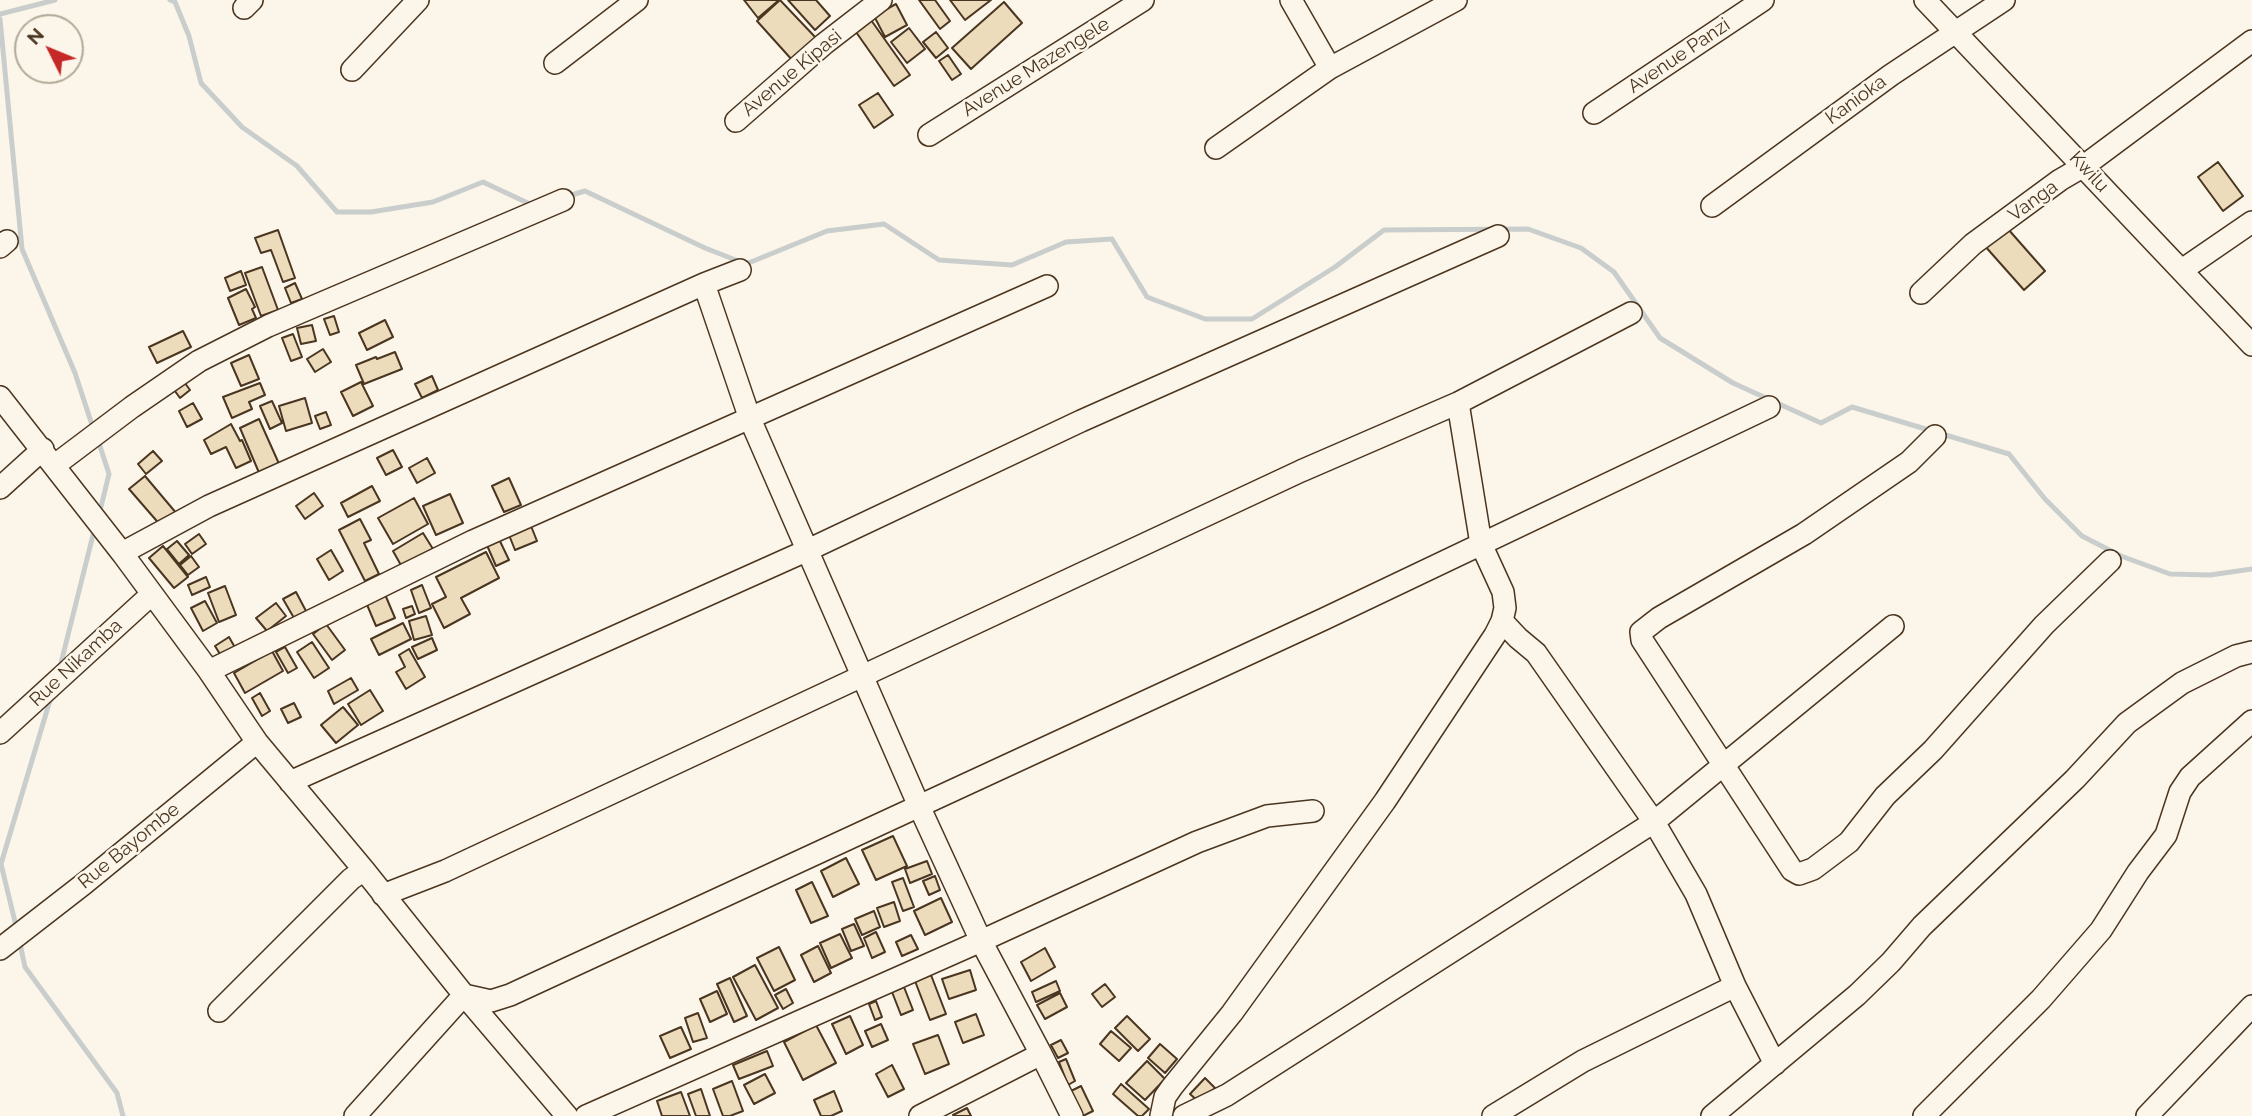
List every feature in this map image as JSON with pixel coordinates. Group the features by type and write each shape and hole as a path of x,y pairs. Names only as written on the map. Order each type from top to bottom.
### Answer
{"street":[{"path":"352,70 418,0"},
{"path":"555,63 637,0"},
{"name":"Avenue Kipasi","path":"736,121 824,44 881,0"},
{"name":"Avenue Mazengele","path":"929,135 1143,0"},
{"path":"1291,0 1330,68"},
{"path":"1216,148 1330,68 1456,0"},
{"name":"Avenue Panzi","path":"1594,113 1763,0"},
{"name":"Kwilu","path":"1925,0 2252,345"},
{"name":"Kanioka","path":"1712,206 1891,75 2004,0"},
{"name":"Vanga","path":"1921,293 1973,244 2060,180 2084,166 2252,41"},
{"path":"0,488 132,407 199,361 268,326 563,200"},
{"path":"2182,270 2252,222"},
{"path":"290,782 808,550 1081,421 1498,236"},
{"path":"122,553 209,506 740,270"},
{"path":"704,284 750,419 919,806 981,941 1072,1116"},
{"path":"209,671 473,541 1047,286"},
{"path":"383,895 445,871 1301,471 1458,403 1631,313"},
{"path":"0,397 122,553 209,671 257,742 567,1116"},
{"path":"1161,1116 1171,1087 1232,1013 1385,801 1502,621 1506,608 1503,592 1481,544 1458,403"},
{"path":"464,995 491,1001 510,995 1481,544 1769,407"},
{"path":"1935,436 1909,462 1804,534 1658,618 1641,632 1642,640 1792,870 1799,874 1813,869 1849,842 1885,796 1933,750 2044,625 2109,561"},
{"name":"Rue Nikamba","path":"0,733 152,594"},
{"path":"1502,621 1536,653 1654,822 1696,894 1735,986 1775,1064"},
{"path":"1184,1116 1227,1094 1654,822 1893,626"},
{"path":"1712,1116 1857,995 1922,926 2075,779 2127,723 2182,683 2236,656 2252,652"},
{"path":"1924,1116 2041,999 2101,930 2138,872 2166,835 2180,792 2190,777 2252,721"},
{"name":"Rue Bayombe","path":"0,949 257,742"},
{"path":"586,1116 1197,842 1267,816 1313,811"},
{"path":"219,1011 351,879 364,870"},
{"path":"1493,1116 1583,1061 1735,986"},
{"path":"355,1116 464,995"},
{"path":"2147,1116 2252,1006"},
{"path":"920,1116 1041,1054"}],"building":[{"path":"744,0 779,0 758,18"},
{"path":"780,0 817,39 793,61 757,21"},
{"path":"788,0 816,0 830,16 815,30"},
{"path":"919,0 935,0 950,21 940,29"},
{"path":"950,0 991,0 965,20"},
{"path":"1004,2 1022,23 971,69 952,48"},
{"path":"896,4 907,25 885,37 874,16"},
{"path":"871,20 910,75 894,86 856,32"},
{"path":"909,28 925,49 907,63 891,42"},
{"path":"936,32 948,48 936,58 923,42"},
{"path":"948,55 961,74 952,80 939,61"},
{"path":"878,93 893,115 874,128 859,105"},
{"path":"2218,162 2243,196 2223,211 2198,177"},
{"path":"2008,229 2045,271 2024,290 1984,245"},
{"path":"278,230 295,278 283,282 271,250 261,253 255,238"},
{"path":"262,267 278,310 261,316 245,273"},
{"path":"241,271 246,285 230,291 225,278"},
{"path":"295,283 302,299 291,303 285,288"},
{"path":"246,289 255,307 252,309 256,318 239,325 228,298"},
{"path":"334,316 339,332 330,335 324,319"},
{"path":"385,320 393,337 367,350 359,333"},
{"path":"312,325 316,341 301,344 297,328"},
{"path":"183,331 191,347 157,363 149,347"},
{"path":"293,334 302,357 291,361 282,338"},
{"path":"323,349 331,362 315,372 307,359"},
{"path":"395,352 402,369 364,384 356,365"},
{"path":"249,355 259,379 241,386 231,363"},
{"path":"432,376 438,390 422,398 415,384"},
{"path":"182,379 190,390 180,398 172,387"},
{"path":"361,382 373,406 353,416 341,392"},
{"path":"260,383 265,395 249,402 252,409 232,418 223,397"},
{"path":"305,398 312,423 286,431 279,406"},
{"path":"272,401 282,423 270,429 260,406"},
{"path":"193,403 202,419 187,427 179,411"},
{"path":"326,412 331,425 320,429 315,416"},
{"path":"259,419 280,466 260,475 240,428"},
{"path":"231,424 251,461 236,468 226,447 211,454 204,440"},
{"path":"393,450 402,467 386,475 377,458"},
{"path":"153,451 162,461 146,474 138,464"},
{"path":"427,458 435,473 417,483 409,468"},
{"path":"145,476 177,514 162,527 129,489"},
{"path":"509,478 521,505 504,512 492,486"},
{"path":"372,486 380,501 348,517 341,503"},
{"path":"314,493 323,506 305,519 296,506"},
{"path":"450,494 463,523 436,535 423,506"},
{"path":"414,498 428,524 393,544 378,518"},
{"path":"360,519 371,540 364,543 379,574 365,581 339,530"},
{"path":"531,526 537,541 515,550 509,535"},
{"path":"423,533 433,549 402,567 393,551"},
{"path":"199,534 206,544 192,554 185,544"},
{"path":"498,537 509,560 496,566 486,543"},
{"path":"177,541 189,555 179,564 167,549"},
{"path":"163,546 188,577 174,588 149,558"},
{"path":"331,550 343,571 329,580 317,559"},
{"path":"486,552 499,578 461,598 470,614 444,628 432,604 446,597 436,577"},
{"path":"191,556 199,567 188,575 180,565"},
{"path":"206,577 210,587 192,595 188,585"},
{"path":"422,585 431,608 419,613 411,590"},
{"path":"225,586 236,615 219,622 208,593"},
{"path":"296,592 306,611 294,618 283,599"},
{"path":"384,592 395,618 376,626 365,600"},
{"path":"205,601 217,623 203,631 191,608"},
{"path":"276,603 286,616 267,631 256,618"},
{"path":"412,606 415,614 406,618 403,609"},
{"path":"426,616 432,635 414,640 409,621"},
{"path":"403,623 411,639 379,655 371,639"},
{"path":"326,624 345,650 332,660 313,634"},
{"path":"229,637 237,651 223,659 215,646"},
{"path":"432,638 437,650 418,659 412,647"},
{"path":"312,642 329,668 314,678 297,652"},
{"path":"285,647 297,668 288,673 276,652"},
{"path":"409,649 425,677 406,689 396,672 405,667 399,655"},
{"path":"272,651 283,671 245,693 234,673"},
{"path":"351,678 358,690 334,704 328,691"},
{"path":"370,690 383,711 361,725 348,704"},
{"path":"260,693 270,711 262,716 252,698"},
{"path":"294,703 301,717 288,723 281,709"},
{"path":"343,707 358,725 336,743 321,725"},
{"path":"893,836 907,866 876,880 862,850"},
{"path":"846,858 859,884 833,897 821,871"},
{"path":"927,861 932,874 910,883 905,869"},
{"path":"935,876 940,890 929,895 923,881"},
{"path":"903,878 914,907 903,911 892,882"},
{"path":"812,882 828,916 811,923 796,890"},
{"path":"941,898 952,922 925,935 914,911"},
{"path":"894,902 900,921 884,927 877,908"},
{"path":"874,911 880,927 862,935 855,919"},
{"path":"854,924 864,946 851,951 842,929"},
{"path":"876,932 885,952 872,958 864,938"},
{"path":"840,934 852,958 831,968 820,943"},
{"path":"911,935 918,949 902,956 896,942"},
{"path":"818,946 831,973 814,982 801,955"},
{"path":"779,947 795,980 774,991 757,958"},
{"path":"1045,948 1055,967 1031,981 1021,962"},
{"path":"755,965 778,1008 756,1020 733,977"},
{"path":"970,970 976,990 949,999 942,979"},
{"path":"931,975 946,1014 930,1020 915,981"},
{"path":"730,978 747,1016 734,1022 717,984"},
{"path":"1056,981 1060,991 1036,1002 1032,992"},
{"path":"1105,984 1115,997 1102,1007 1092,994"},
{"path":"904,987 913,1010 901,1015 892,992"},
{"path":"786,989 793,1003 783,1009 775,995"},
{"path":"717,991 727,1014 710,1022 700,999"},
{"path":"1060,993 1067,1007 1045,1019 1037,1005"},
{"path":"876,1001 882,1017 875,1020 869,1004"},
{"path":"698,1013 707,1038 693,1042 685,1018"},
{"path":"976,1014 984,1035 963,1043 955,1022"},
{"path":"850,1016 863,1045 846,1054 832,1024"},
{"path":"1127,1016 1150,1039 1138,1051 1115,1028"},
{"path":"881,1024 888,1040 872,1047 865,1031"},
{"path":"816,1025 836,1063 803,1080 784,1042"},
{"path":"681,1027 691,1049 670,1058 660,1036"},
{"path":"1111,1031 1131,1048 1119,1061 1100,1044"},
{"path":"938,1035 949,1064 925,1074 913,1044"},
{"path":"1061,1040 1068,1053 1058,1058 1051,1045"},
{"path":"1160,1044 1177,1059 1165,1073 1148,1058"},
{"path":"767,1051 773,1066 739,1079 733,1065"},
{"path":"1066,1059 1075,1081 1068,1085 1059,1062"},
{"path":"1147,1061 1165,1079 1145,1100 1126,1083"},
{"path":"892,1065 904,1089 888,1097 876,1074"},
{"path":"765,1074 775,1093 754,1104 744,1085"},
{"path":"1205,1078 1215,1088 1200,1103 1190,1094"},
{"path":"732,1081 743,1111 723,1116 713,1089"},
{"path":"1121,1084 1149,1109 1142,1116 1138,1116 1113,1094"},
{"path":"1081,1086 1093,1111 1083,1116 1071,1091"},
{"path":"701,1089 710,1116 696,1116 688,1094"},
{"path":"834,1091 842,1111 831,1116 821,1116 814,1100"},
{"path":"681,1092 690,1116 662,1116 657,1101"},
{"path":"967,1108 971,1116 953,1115"}],"waterway":[{"path":"0,14 55,0"},
{"path":"170,0 175,2 189,36 201,83 242,127 297,166 337,212 371,212 433,202 483,182 532,205"},
{"path":"0,19 22,249 75,373 94,431"},
{"path":"568,196 585,191 705,248 746,264 827,231 884,224 939,260 1012,265 1066,242 1112,239 1147,297 1205,319 1252,319 1335,267 1384,230 1528,229 1581,248 1614,272 1660,338 1733,383 1821,423 1852,407 2009,454 2045,499 2082,536 2121,556 2170,574 2210,575 2252,569"},
{"path":"98,440 109,474 99,515"},
{"path":"60,667 95,527"},
{"path":"17,930 1,864 51,697"},
{"path":"19,939 25,967 117,1093 123,1116"}]}
